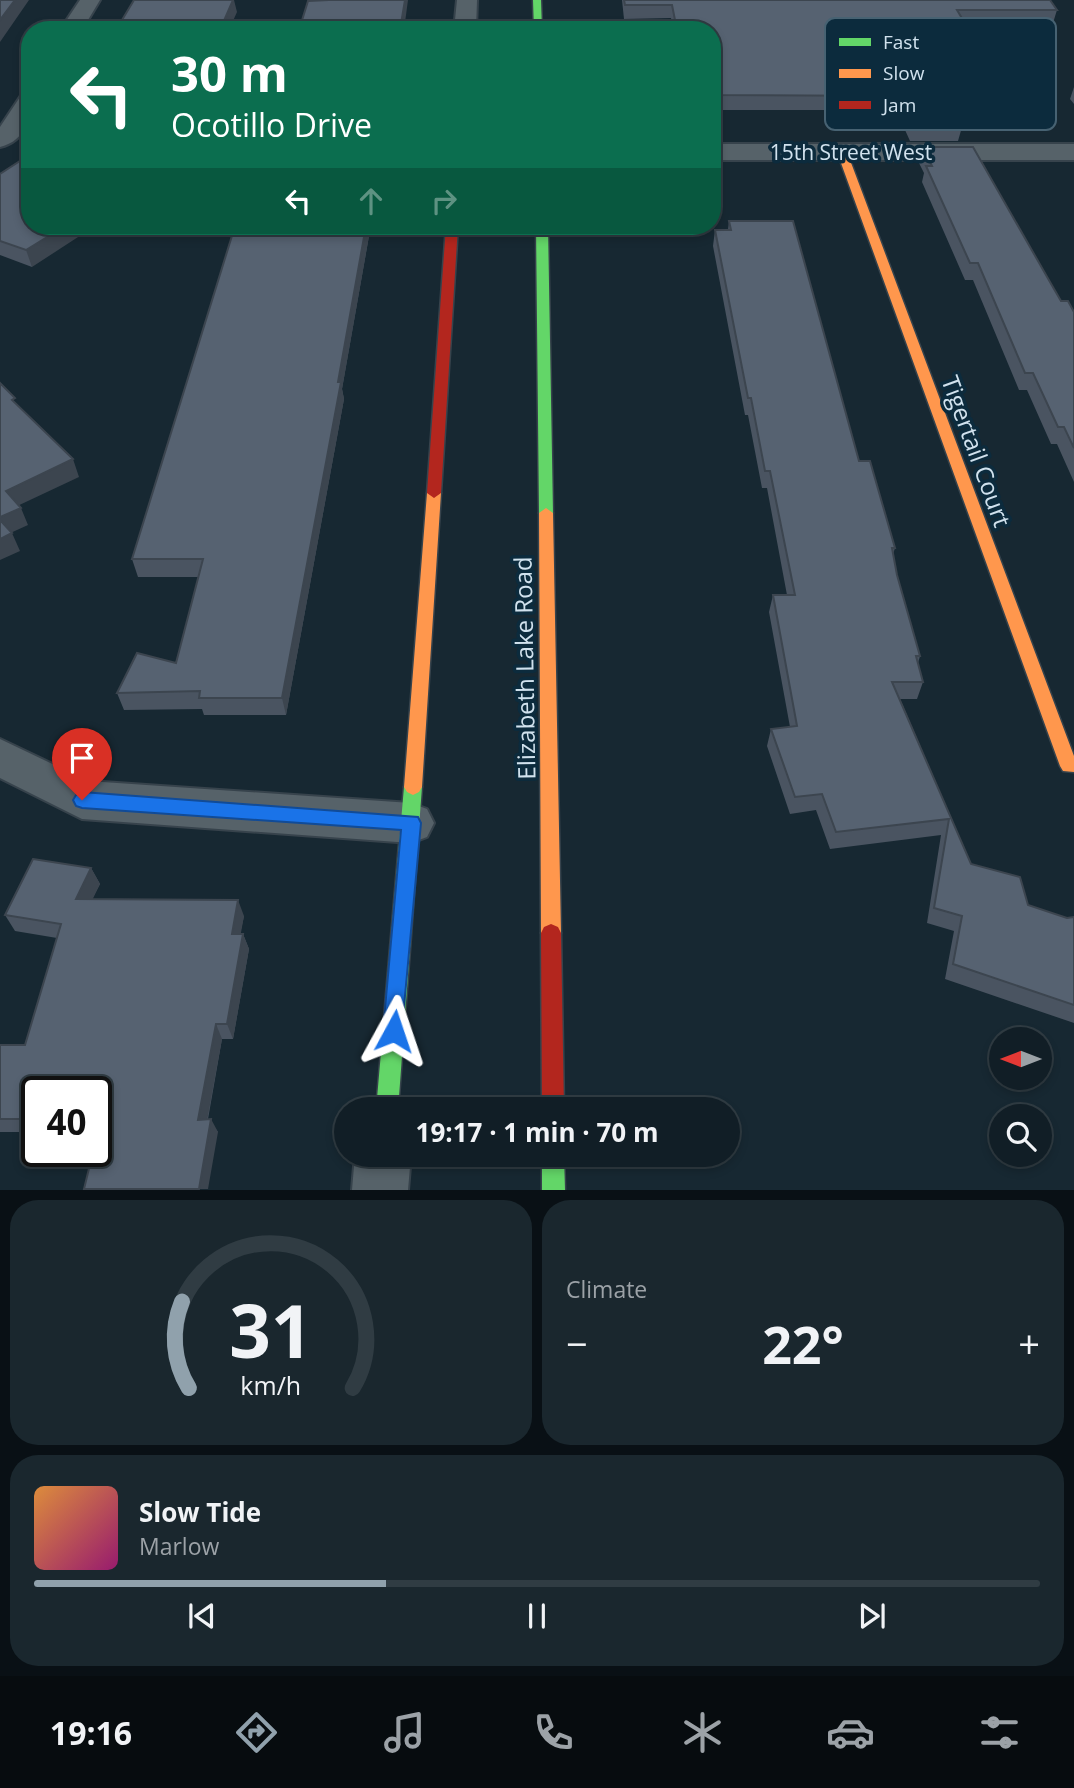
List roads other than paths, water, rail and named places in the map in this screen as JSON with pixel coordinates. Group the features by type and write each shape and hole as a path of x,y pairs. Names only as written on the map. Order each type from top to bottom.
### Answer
{"street":[{"path":"77,21 90,0"},
{"path":"466,21 467,0"},
{"path":"537,0 538,21"},
{"path":"0,141 12,130 21,114"},
{"name":"15th Street West","path":"721,152 1074,152"},
{"name":"Tigertail Court","path":"842,152 1069,766"},
{"path":"388,1097 411,823 451,235"},
{"name":"Elizabeth Lake Road","path":"541,235 552,1097"},
{"path":"0,757 82,800 411,823"},
{"path":"380,1189 382,1167"},
{"path":"553,1167 554,1189"}]}
